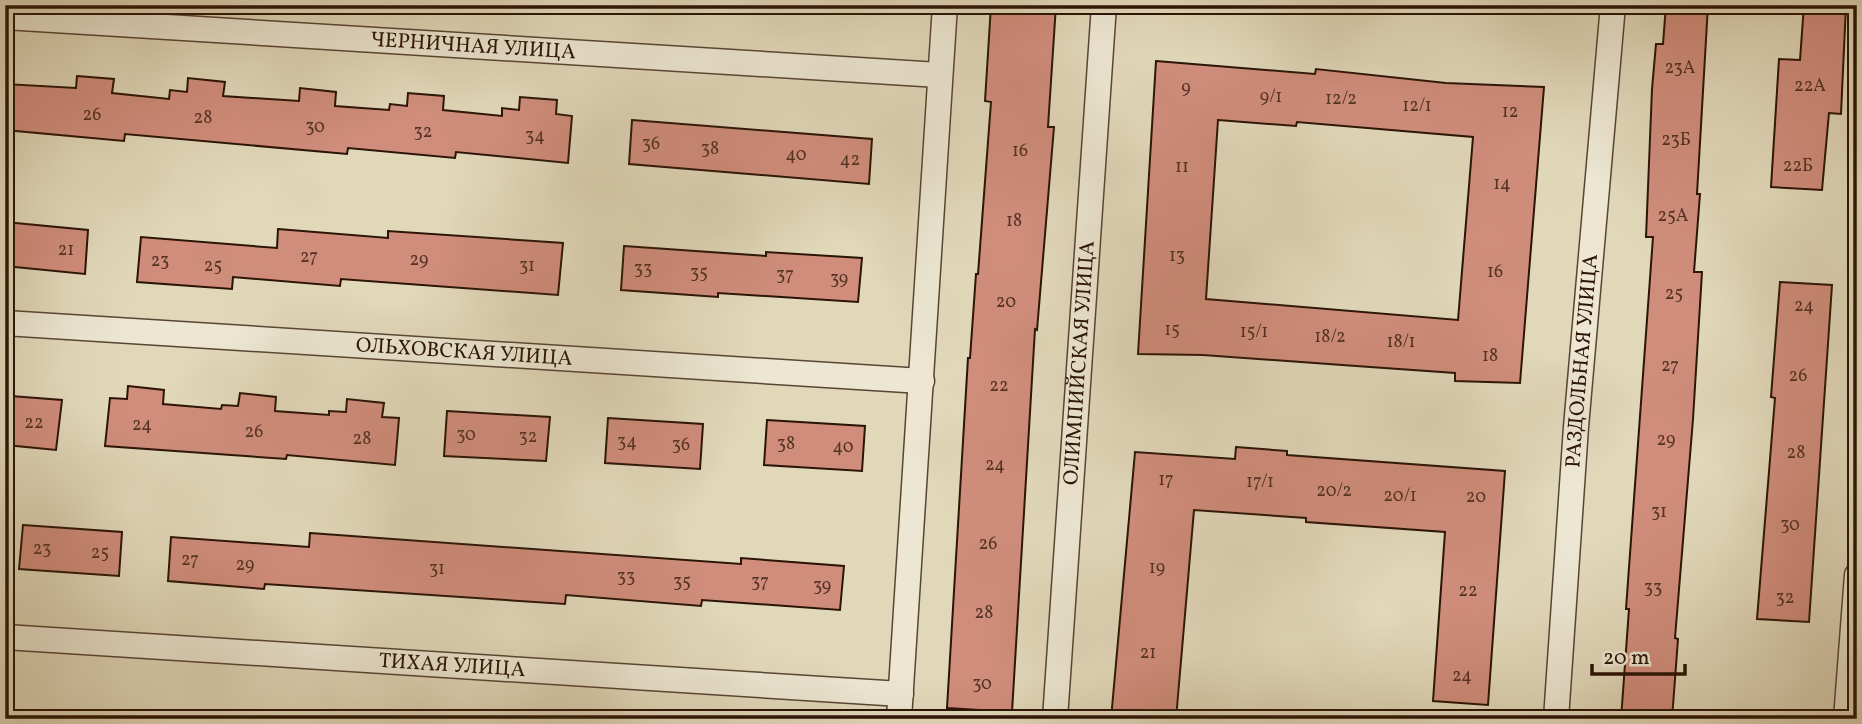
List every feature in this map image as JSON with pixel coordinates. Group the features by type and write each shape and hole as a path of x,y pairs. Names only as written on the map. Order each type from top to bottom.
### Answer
{"street":[{"path":"900,706 945,5"},
{"name":"ОЛИМПИЙСКАЯ УЛИЦА","path":"1055,719 1104,5"},
{"name":"РАЗДОЛЬНАЯ УЛИЦА","path":"1556,719 1576,427 1613,5"},
{"name":"ЧЕРНИЧНАЯ УЛИЦА","path":"5,17 939,75"},
{"name":"ОЛЬХОВСКАЯ УЛИЦА","path":"5,323 922,381"},
{"path":"1846,719 1857,575"},
{"name":"ТИХАЯ УЛИЦА","path":"5,637 900,706"}],"building":[{"path":"991,5 1056,5 1048,127 1054,127 1037,330 1035,329 1012,712 947,708 968,358 978,274 991,102 985,101"},
{"path":"1666,5 1708,5 1694,272 1702,272 1693,419 1675,638 1678,639 1672,719 1621,719 1629,609 1626,609 1653,237 1646,237 1652,89 1656,44 1663,44"},
{"path":"1804,5 1846,5 1841,114 1829,113 1822,190 1771,187 1779,59 1800,60"},
{"path":"1156,61 1315,74 1316,69 1446,83 1544,87 1520,383 1455,381 1455,373 1203,355 1138,354","holes":["1218,120 1296,126 1297,122 1473,137 1458,320 1206,299"]},
{"path":"77,76 114,79 112,93 169,99 170,90 187,92 188,78 225,82 223,96 299,101 300,88 336,92 335,106 389,110 390,104 407,106 408,93 444,96 443,110 502,116 502,108 519,110 520,97 557,100 556,114 572,116 568,163 456,152 455,158 348,148 347,154 125,134 124,141 5,130 5,84 76,88"},
{"path":"632,120 872,139 869,184 629,164"},
{"path":"5,222 88,230 85,274 5,266"},
{"path":"278,229 388,238 388,231 563,243 558,295 341,279 340,286 233,277 232,289 137,282 141,237 277,248"},
{"path":"624,246 766,256 766,252 862,258 858,302 621,290"},
{"path":"1780,282 1832,285 1809,622 1757,619 1775,398 1771,397"},
{"path":"128,386 164,390 163,404 221,409 222,405 238,406 240,393 276,397 275,411 329,415 329,411 346,412 347,399 384,403 382,417 399,418 395,465 287,455 286,459 105,446 110,398 127,399"},
{"path":"11,396 62,400 56,450 6,445"},
{"path":"447,411 550,417 546,461 444,456"},
{"path":"608,418 703,424 700,469 605,463"},
{"path":"767,420 865,426 862,471 764,465"},
{"path":"1236,447 1287,451 1287,455 1505,471 1488,705 1433,701 1445,532 1306,522 1306,518 1194,510 1176,719 1111,719 1135,452 1235,459"},
{"path":"23,525 122,532 119,576 19,569"},
{"path":"310,533 741,564 741,558 844,566 840,610 702,600 701,606 566,595 565,604 265,584 264,589 168,581 171,537 309,547"}]}
